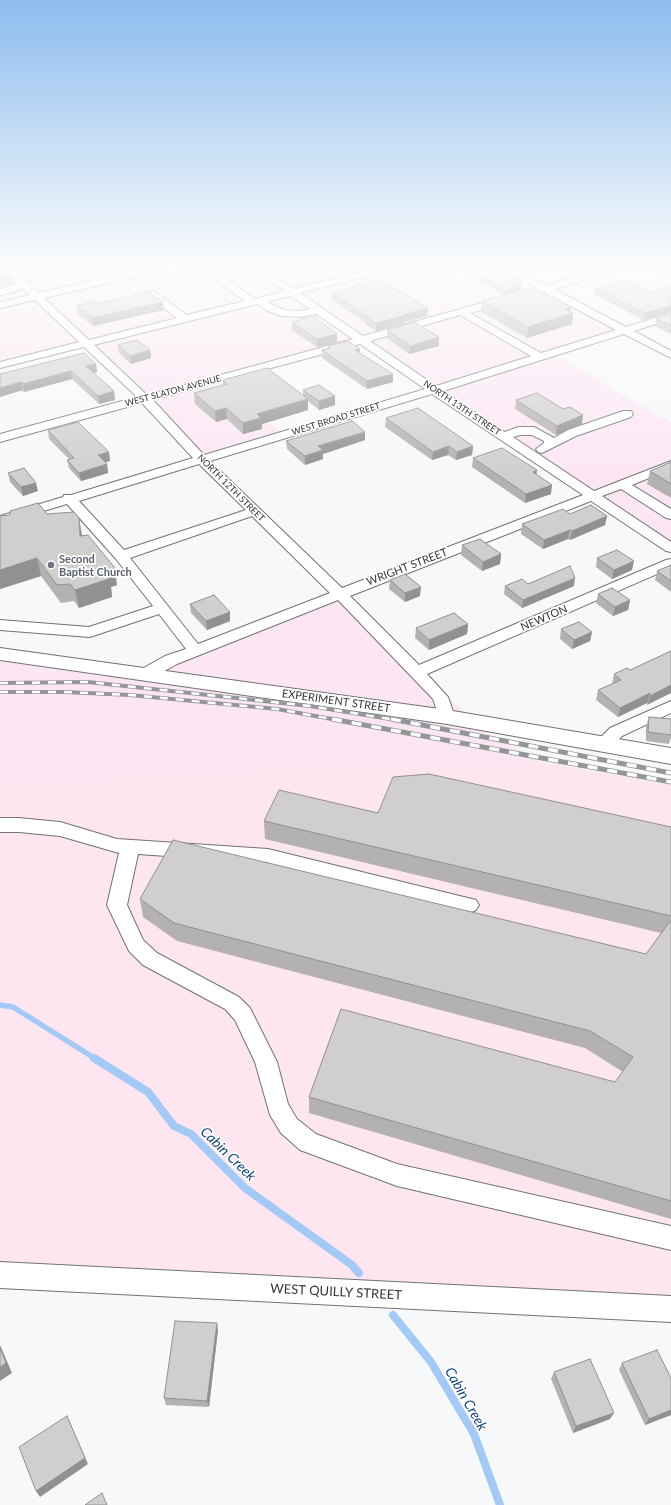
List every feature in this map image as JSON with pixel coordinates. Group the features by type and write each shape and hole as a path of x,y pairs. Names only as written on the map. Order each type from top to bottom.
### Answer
{"main road":[{"name":"EXPERIMENT STREET","path":"0,654 447,717 671,756"}],"street":[{"name":"NORTH 12TH STREET","path":"77,336 145,399 202,460 339,593 417,672 440,697 447,717"},
{"path":"0,365 116,336"},
{"name":"NORTH 13TH STREET","path":"356,336 504,437 669,544"},
{"name":"WEST SLATON AVENUE","path":"0,438 375,336"},
{"path":"505,336 540,356"},
{"name":"WEST BROAD STREET","path":"0,520 69,498 202,460 434,390 604,336"},
{"path":"636,336 671,355"},
{"path":"530,454 572,433 627,414"},
{"path":"504,437 518,431 534,431 549,439 551,444"},
{"name":"WRIGHT STREET","path":"146,674 171,660 195,650 671,465"},
{"path":"622,484 671,515"},
{"path":"69,498 121,556 195,650"},
{"path":"121,556 254,511"},
{"name":"NEWTON","path":"417,672 671,563"},
{"path":"0,625 90,632 162,608"},
{"path":"603,745 616,732 671,706"},
{"path":"0,825 19,824 60,830 117,846 268,856 469,905"},
{"path":"130,847 117,905 136,945 150,959 232,1003 243,1014 266,1062 278,1108 289,1126 308,1142 397,1175 671,1238"},
{"name":"WEST QUILLY STREET","path":"0,1275 671,1309"}],"shaded area":[{"path":"0,336 601,336 550,352 671,423 671,547 362,338 215,379 283,434 204,457 81,342 0,362"},
{"path":"339,592 485,732 541,762 230,771 0,786 0,648 133,672"},
{"path":"541,762 671,785 671,1301 0,1272 0,786 230,771"}],"building":[{"path":"313,336 328,336 317,339"},
{"path":"396,336 439,337 410,346"},
{"path":"137,340 150,350 130,356 118,345"},
{"path":"348,341 360,349 355,350 393,374 367,381 322,350 330,348 328,346"},
{"path":"84,353 96,364 86,366 114,391 98,396 71,371 23,384 21,382 0,388 0,374"},
{"path":"267,368 308,399 257,414 261,418 243,423 226,408 215,411 194,393 227,384 223,380"},
{"path":"319,385 335,396 319,401 303,390"},
{"path":"537,393 563,409 570,407 583,415 557,426 516,400"},
{"path":"418,408 473,446 457,452 449,446 433,452 386,418"},
{"path":"352,421 365,432 318,446 323,450 305,456 286,441"},
{"path":"78,422 109,452 98,455 107,464 79,473 67,460 74,458 48,430"},
{"path":"502,448 537,470 533,472 552,485 526,494 473,458"},
{"path":"671,462 671,484 650,471"},
{"path":"24,468 36,483 21,487 8,473"},
{"name":"Second Baptist Church","path":"38,503 47,514 74,512 79,518 80,536 88,535 115,568 103,571 109,579 75,590 70,584 57,585 37,558 0,570 0,516 10,515 10,511"},
{"path":"591,505 607,516 572,531 570,530 544,540 522,524 563,509 570,514"},
{"path":"480,539 501,554 483,562 462,545"},
{"path":"617,550 634,561 614,570 597,558"},
{"path":"671,565 671,581 657,571"},
{"path":"570,566 575,578 523,600 505,586 522,579 528,584"},
{"path":"405,574 421,587 405,593 390,580"},
{"path":"612,588 630,600 615,607 598,594"},
{"path":"214,595 230,612 206,621 190,604"},
{"path":"454,613 468,624 429,640 416,628"},
{"path":"579,622 592,632 574,640 561,629"},
{"path":"671,651 671,685 650,696 650,693 620,708 598,690 621,680 614,674 627,668 630,670"},
{"path":"649,717 671,719 671,735 648,732"},
{"path":"429,774 671,827 671,916 264,821 279,790 378,813 393,777"},
{"path":"173,840 646,954 671,920 671,1201 309,1097 341,1009 615,1082 633,1057 590,1031 174,923 140,899"},
{"path":"175,1321 217,1323 207,1401 164,1398"},
{"path":"0,1348 6,1363 0,1367"},
{"path":"657,1350 671,1378 671,1410 649,1419 622,1363"},
{"path":"590,1359 614,1413 576,1426 554,1372"},
{"path":"67,1416 85,1458 36,1491 19,1447"},
{"path":"102,1493 107,1505 85,1505"}],"waterway":[{"name":"Cabin Creek","path":"0,1005 13,1007 96,1059"},
{"name":"Cabin Creek","path":"94,1058 148,1092 174,1126 191,1134 245,1188 352,1265 359,1273"},
{"name":"Cabin Creek","path":"393,1315 431,1362 474,1434 500,1505"}],"railway":[{"path":"0,683 88,682 310,706 396,720"},
{"path":"0,692 65,692 130,695 277,709 337,720"},
{"path":"332,719 671,782"},
{"path":"391,719 671,773"}],"place":[{"name":"Second Baptist Church","path":"51,565"}]}
